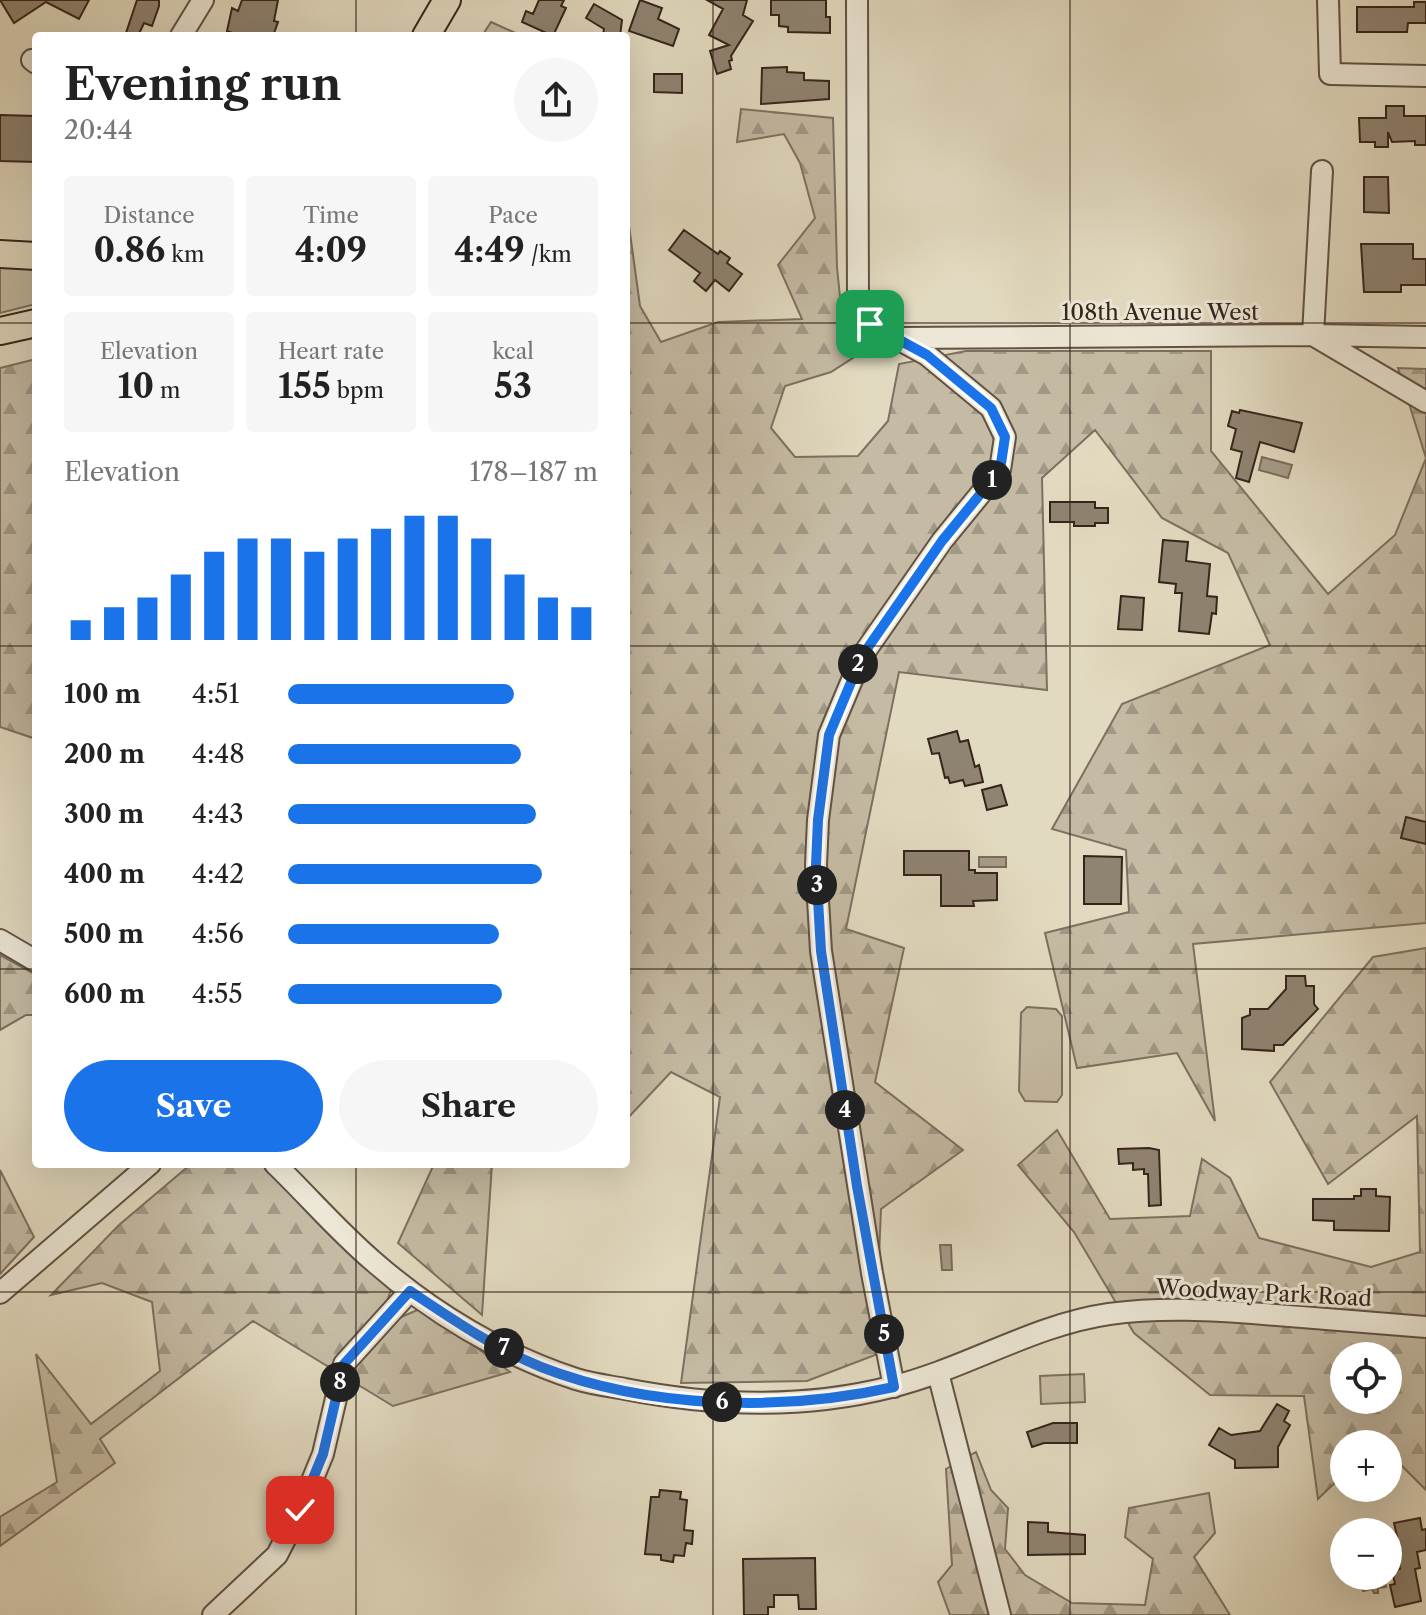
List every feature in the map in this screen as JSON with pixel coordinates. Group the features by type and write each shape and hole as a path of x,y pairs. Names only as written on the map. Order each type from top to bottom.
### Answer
{"main road":[{"path":"428,32 447,0"},
{"path":"0,254 32,256"},
{"path":"0,331 32,324"}],"street":[{"path":"183,32 203,0"},
{"path":"857,0 858,300 861,312 870,324 927,355 991,408 1005,437 1000,470 942,541 862,656 829,735 818,820 816,865 821,951 869,1258 894,1387"},
{"path":"1328,0 1330,74 1426,76"},
{"path":"1322,171 1313,335 1426,402"},
{"path":"1355,360 1371,337"},
{"name":"108th Avenue West","path":"895,338 1426,337"},
{"path":"0,940 32,959"},
{"path":"0,1293 145,1168"},
{"name":"Woodway Park Road","path":"296,1174 372,1260 410,1291 468,1330 538,1366 580,1381 648,1394 718,1402 816,1400 859,1395 938,1373 1071,1323 1106,1314 1147,1310 1232,1312 1426,1327"},
{"path":"213,1615 277,1555 323,1454 344,1364 410,1291"},
{"path":"938,1373 1000,1615"}],"green space":[{"path":"491,22 513,32 485,32"},
{"path":"741,109 833,118 837,267 842,317 873,345 831,372 785,386 771,428 795,457 858,456 888,421 899,364 966,351 1211,351 1211,451 1328,594 1395,535 1426,458 1426,923 1193,944 1215,1121 1177,1053 1077,1068 1045,933 1129,912 1126,850 1052,829 1122,704 1270,645 1228,553 1162,518 1095,430 1042,478 1047,690 899,672 846,929 904,948 875,1082 963,1150 881,1209 875,1355 807,1381 681,1383 720,1097 671,1072 630,1116 630,233 640,306 661,342 718,322 802,319 778,265 815,218 800,163 784,134 737,142"},
{"path":"0,261 32,263 32,305 0,313"},
{"path":"32,360 32,738 0,727 0,368"},
{"path":"1398,368 1426,369 1426,458"},
{"path":"1426,948 1426,1490 1402,1466 1402,1430 1330,1430 1330,1487 1318,1499 1304,1396 1210,1395 1134,1333 1074,1232 1018,1165 1057,1130 1110,1219 1190,1216 1202,1159 1230,1178 1259,1238 1371,1267 1420,1252 1417,1116 1328,1184 1270,1082 1373,957"},
{"path":"0,955 32,973 32,1015 26,1015 0,1030"},
{"path":"1027,1007 1056,1009 1062,1016 1062,1095 1057,1102 1025,1101 1019,1091 1021,1013"},
{"path":"186,1168 270,1168 393,1284 386,1304 399,1318 422,1308 510,1372 393,1406 253,1321 100,1439 115,1463 0,1546 0,1517 57,1482 36,1354 91,1424 160,1371 152,1302 102,1283 51,1295 119,1225"},
{"path":"432,1168 492,1168 482,1315 398,1243"},
{"path":"0,1170 34,1237 0,1274"},
{"path":"1084,1374 1085,1402 1041,1404 1040,1376"},
{"path":"976,1452 991,1490 1008,1508 1005,1549 1025,1575 1072,1603 1145,1605 1153,1559 1125,1537 1129,1508 1209,1493 1215,1533 1194,1557 1230,1615 950,1615 938,1582 952,1565 946,1469"}],"shaded area":[{"path":"1262,457 1292,465 1288,478 1259,470"},
{"path":"979,857 1006,857 1006,867 979,867"},
{"path":"940,1245 951,1245 952,1270 942,1270"}],"building":[{"path":"0,0 89,0 79,19 46,2 14,23"},
{"path":"137,0 159,0 152,26 144,23 140,32 126,32"},
{"path":"242,0 278,0 274,21 278,22 274,32 227,31 232,8 238,11"},
{"path":"539,0 564,0 561,6 566,8 555,32 544,32 522,22 526,11 533,14"},
{"path":"640,0 662,8 658,19 679,29 673,46 629,31"},
{"path":"707,0 747,0 743,15 753,21 731,56 731,69 717,74 710,51 729,45 709,35 723,9"},
{"path":"771,0 826,0 830,33 788,32 788,27 779,26 779,15 771,15"},
{"path":"1414,2 1426,2 1426,23 1408,23 1407,32 1357,32 1357,7 1414,7"},
{"path":"594,4 622,20 620,32 604,32 604,29 586,18"},
{"path":"787,67 787,72 804,73 804,80 829,81 829,99 761,104 762,68"},
{"path":"654,74 682,74 682,93 654,92"},
{"path":"1386,106 1404,106 1404,116 1426,116 1426,145 1415,145 1415,141 1392,142 1388,132 1388,147 1375,147 1375,142 1360,142 1359,118 1386,118"},
{"path":"0,115 32,116 32,162 0,161"},
{"path":"1364,177 1388,177 1389,213 1364,212"},
{"path":"684,230 718,254 720,251 730,258 727,263 742,274 729,291 715,280 706,291 694,281 700,273 669,250"},
{"path":"1361,244 1413,244 1413,259 1426,259 1426,285 1401,285 1401,292 1364,292"},
{"path":"1240,410 1302,423 1294,452 1260,442 1249,482 1236,478 1242,452 1231,449 1236,429 1228,426 1232,411 1239,413"},
{"path":"1050,502 1095,502 1095,508 1108,508 1108,523 1074,526 1074,522 1050,522"},
{"path":"1163,540 1188,542 1186,561 1210,564 1207,596 1217,597 1216,614 1212,613 1209,634 1179,631 1182,593 1175,593 1176,584 1159,582"},
{"path":"1121,596 1144,598 1142,630 1118,629"},
{"path":"957,731 960,742 968,740 975,767 979,765 983,782 965,786 963,780 950,783 948,777 945,778 939,753 932,754 928,739"},
{"path":"1001,785 1007,805 987,810 982,790"},
{"path":"1406,817 1426,822 1426,844 1401,838"},
{"path":"904,851 969,851 969,870 997,873 997,900 973,901 974,906 941,906 941,875 904,875"},
{"path":"1084,856 1122,857 1121,904 1084,904"},
{"path":"1286,976 1305,976 1306,986 1314,986 1314,1004 1318,1009 1283,1045 1274,1045 1274,1051 1242,1049 1242,1018 1250,1015 1250,1009 1268,1009 1286,989"},
{"path":"1118,1149 1159,1150 1161,1205 1149,1206 1148,1174 1144,1174 1144,1169 1133,1170 1133,1163 1119,1164"},
{"path":"1361,1189 1376,1189 1376,1196 1390,1197 1389,1231 1334,1230 1334,1221 1313,1220 1313,1199 1354,1199 1354,1196 1361,1196"},
{"path":"1277,1404 1289,1411 1284,1421 1290,1425 1278,1447 1278,1467 1235,1468 1235,1460 1209,1445 1219,1428 1231,1435 1260,1431"},
{"path":"1053,1423 1077,1423 1077,1443 1044,1443 1032,1447 1027,1432"},
{"path":"660,1490 681,1492 680,1499 687,1500 684,1530 693,1531 692,1544 686,1543 684,1556 674,1555 673,1562 661,1560 661,1555 645,1554 651,1497 659,1497"},
{"path":"1420,1518 1422,1530 1426,1529 1426,1550 1417,1552 1420,1568 1415,1569 1421,1601 1395,1607 1391,1590 1402,1590 1402,1521"},
{"path":"1028,1522 1048,1523 1048,1532 1085,1535 1085,1554 1028,1555"},
{"path":"815,1558 816,1609 799,1609 798,1595 774,1595 774,1607 768,1607 768,1615 744,1615 743,1559"}],"route":[{"path":"300,1510 323,1454 344,1364 410,1291 468,1330 538,1366 580,1381 682,1399 758,1403 859,1395 894,1387 857,1186 821,951 816,865 818,820 829,735 862,656 942,541 1000,470 1005,437 991,408 927,355 870,324"}]}
